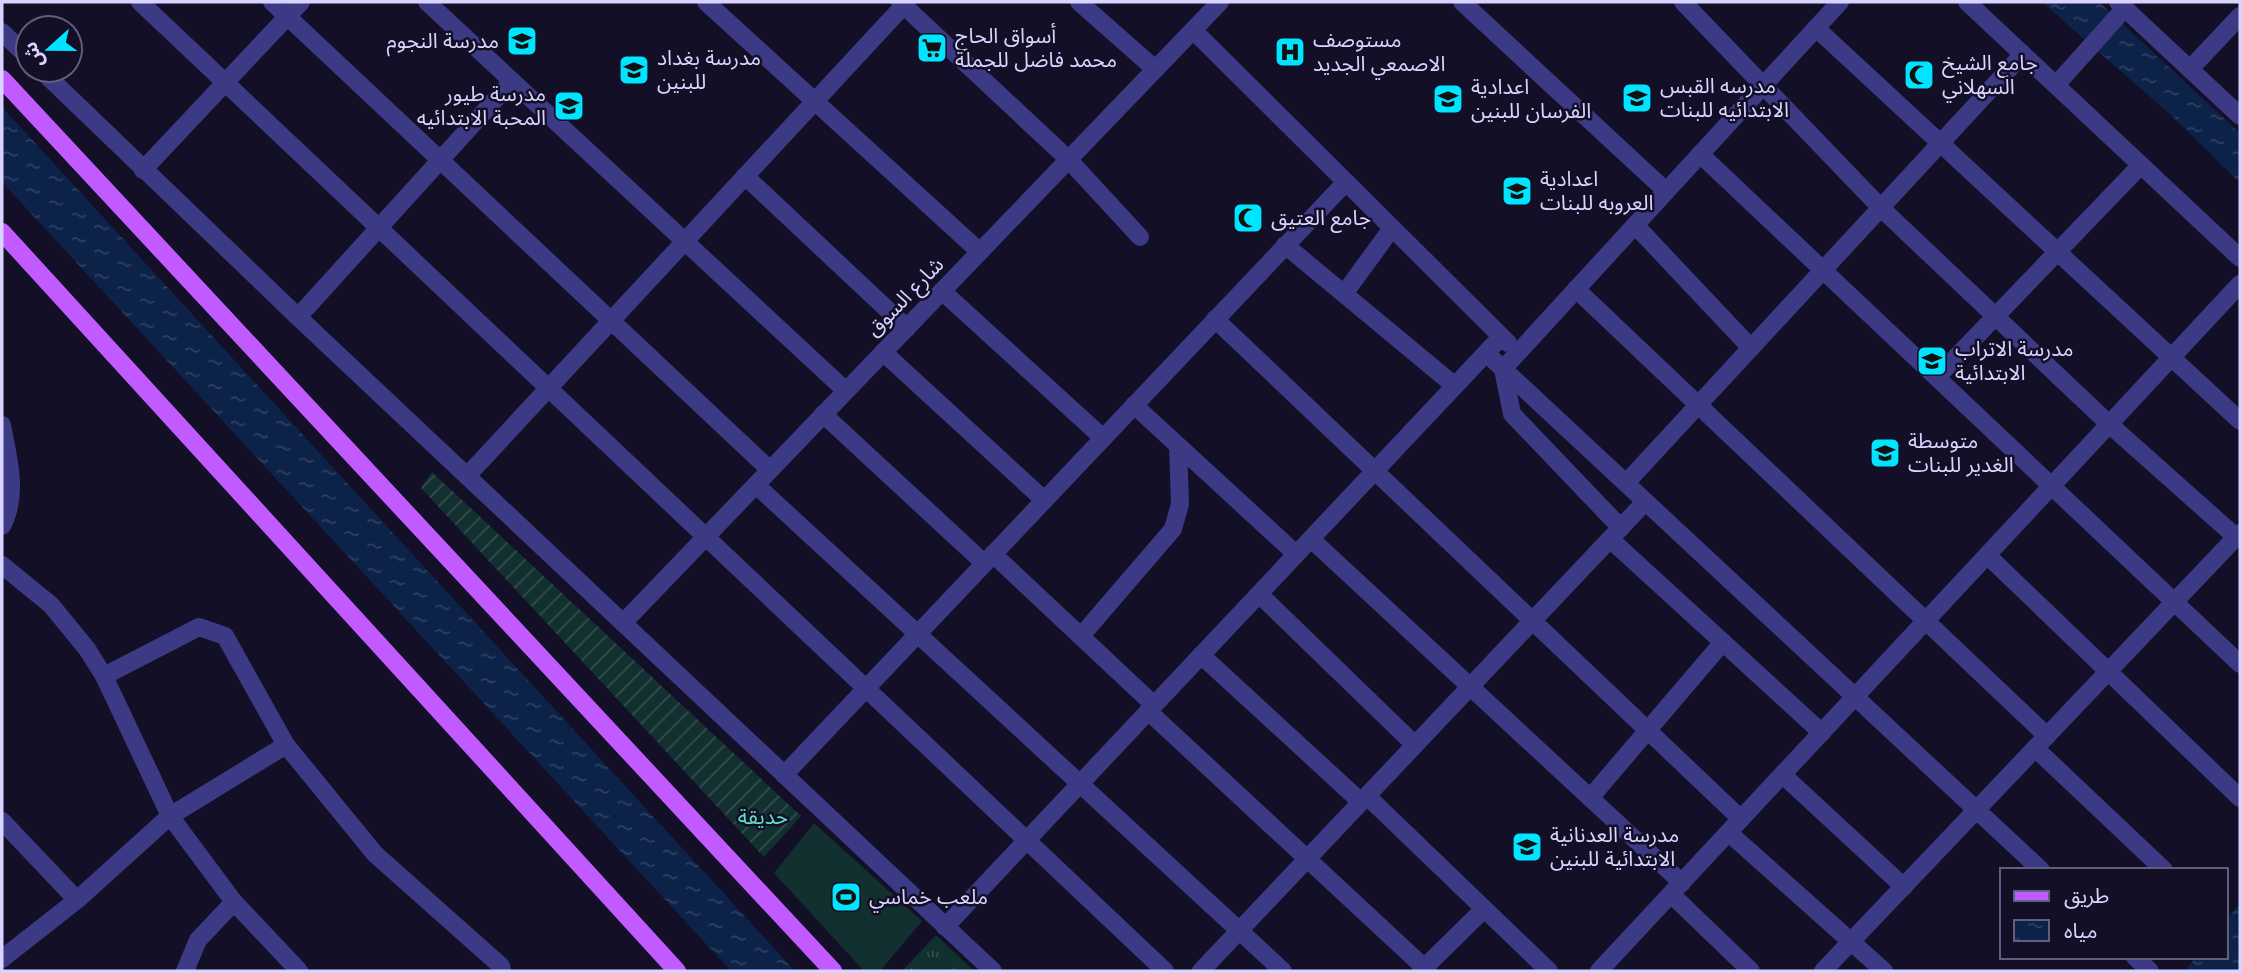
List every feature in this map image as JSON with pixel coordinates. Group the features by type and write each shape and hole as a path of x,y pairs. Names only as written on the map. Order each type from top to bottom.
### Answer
{"main road":[{"path":"2,79 833,971"},
{"path":"2,233 677,971"}],"street":[{"path":"139,2 1166,971"},
{"path":"272,2 770,470"},
{"path":"143,170 301,2"},
{"path":"427,2 846,391"},
{"path":"706,2 980,252"},
{"path":"1079,2 1155,69"},
{"name":"شارع السوق","path":"623,623 1220,2"},
{"path":"1462,2 1666,191"},
{"path":"1683,2 1765,84 1881,208 2109,424 2238,535 1823,971"},
{"path":"1503,369 1840,2"},
{"path":"1967,2 2240,258"},
{"path":"467,476 903,3 1068,159 1140,237"},
{"path":"2056,85 2122,5 2240,116"},
{"path":"2190,69 2240,16"},
{"path":"1816,28 2240,421"},
{"path":"1193,30 1518,353"},
{"path":"1626,483 2023,54"},
{"path":"298,317 512,81"},
{"path":"55,84 298,317 993,971"},
{"path":"1700,154 2240,664"},
{"path":"1937,377 2141,165"},
{"path":"745,176 907,328"},
{"path":"784,775 1346,182"},
{"path":"1635,225 1751,348"},
{"path":"1344,294 1392,228"},
{"path":"1285,245 1455,386"},
{"path":"1599,971 2240,284"},
{"path":"1576,289 1926,621 2162,868"},
{"path":"942,291 1103,438"},
{"path":"1215,319 1741,819"},
{"path":"945,927 1501,337"},
{"path":"883,352 1044,500"},
{"path":"1486,354 2039,868"},
{"path":"1503,369 1513,414 1615,533 1723,642 1822,733"},
{"path":"1134,405 1296,554"},
{"path":"823,414 988,559 1081,636 1306,860 1425,970 1483,910"},
{"path":"2,425 12,476 7,516 2,526"},
{"path":"1081,636 1173,529 1180,504 1178,446"},
{"path":"756,485 1283,971"},
{"path":"1201,971 1645,502"},
{"path":"1311,539 1590,798 1751,971"},
{"path":"1987,555 2240,798"},
{"path":"2,565 51,605 104,676 170,816 234,902 299,971"},
{"path":"1259,594 1415,745"},
{"path":"104,676 199,627 225,636 286,745 375,854 501,966 502,971"},
{"path":"1590,798 1723,642"},
{"path":"1201,655 1364,799 1549,971"},
{"path":"2,959 77,900 170,816 286,745"},
{"path":"1783,775 1904,887"},
{"path":"2,821 77,900"},
{"path":"1729,833 1849,944 1884,971"},
{"path":"185,971 198,940 234,902"},
{"path":"2137,959 2150,971"}],"green space":[{"name":"حديقة","path":"432,472 801,816 764,857 421,488"},
{"name":"ملعب خماسي","path":"814,823 922,921 880,971 864,971 774,873"},
{"path":"936,935 974,971 902,971"}],"water":[{"path":"2042,2 2099,2 2240,133 2240,183 2172,116"},
{"path":"2,107 795,971 731,971 2,182"},
{"path":"2240,903 2240,971 2185,971 2194,959 2228,959 2228,918"}],"place":[{"name":"مدرسة النجوم","path":"522,41"},
{"name":"أسواق الحاج محمد فاضل للجملة","path":"932,48"},
{"name":"مستوصف الاصمعي الجديد","path":"1290,52"},
{"name":"مدرسة بغداد للبنين","path":"634,70"},
{"name":"جامع الشيخ السهلاني","path":"1919,75"},
{"name":"مدرسه القبس الابتدائيه للبنات","path":"1637,98"},
{"name":"اعدادية الفرسان للبنين","path":"1448,99"},
{"name":"مدرسة طيور المحبة الابتدائيه","path":"569,106"},
{"name":"اعدادية العروبه للبنات","path":"1517,191"},
{"name":"جامع العتيق","path":"1248,218"},
{"name":"مدرسة الاتراب الابتدائية","path":"1932,361"},
{"name":"متوسطة الغدير للبنات","path":"1885,453"},
{"name":"مدرسة العدنانية الابتدائية للبنين","path":"1527,847"},
{"name":"ملعب خماسي","path":"846,897"}]}
